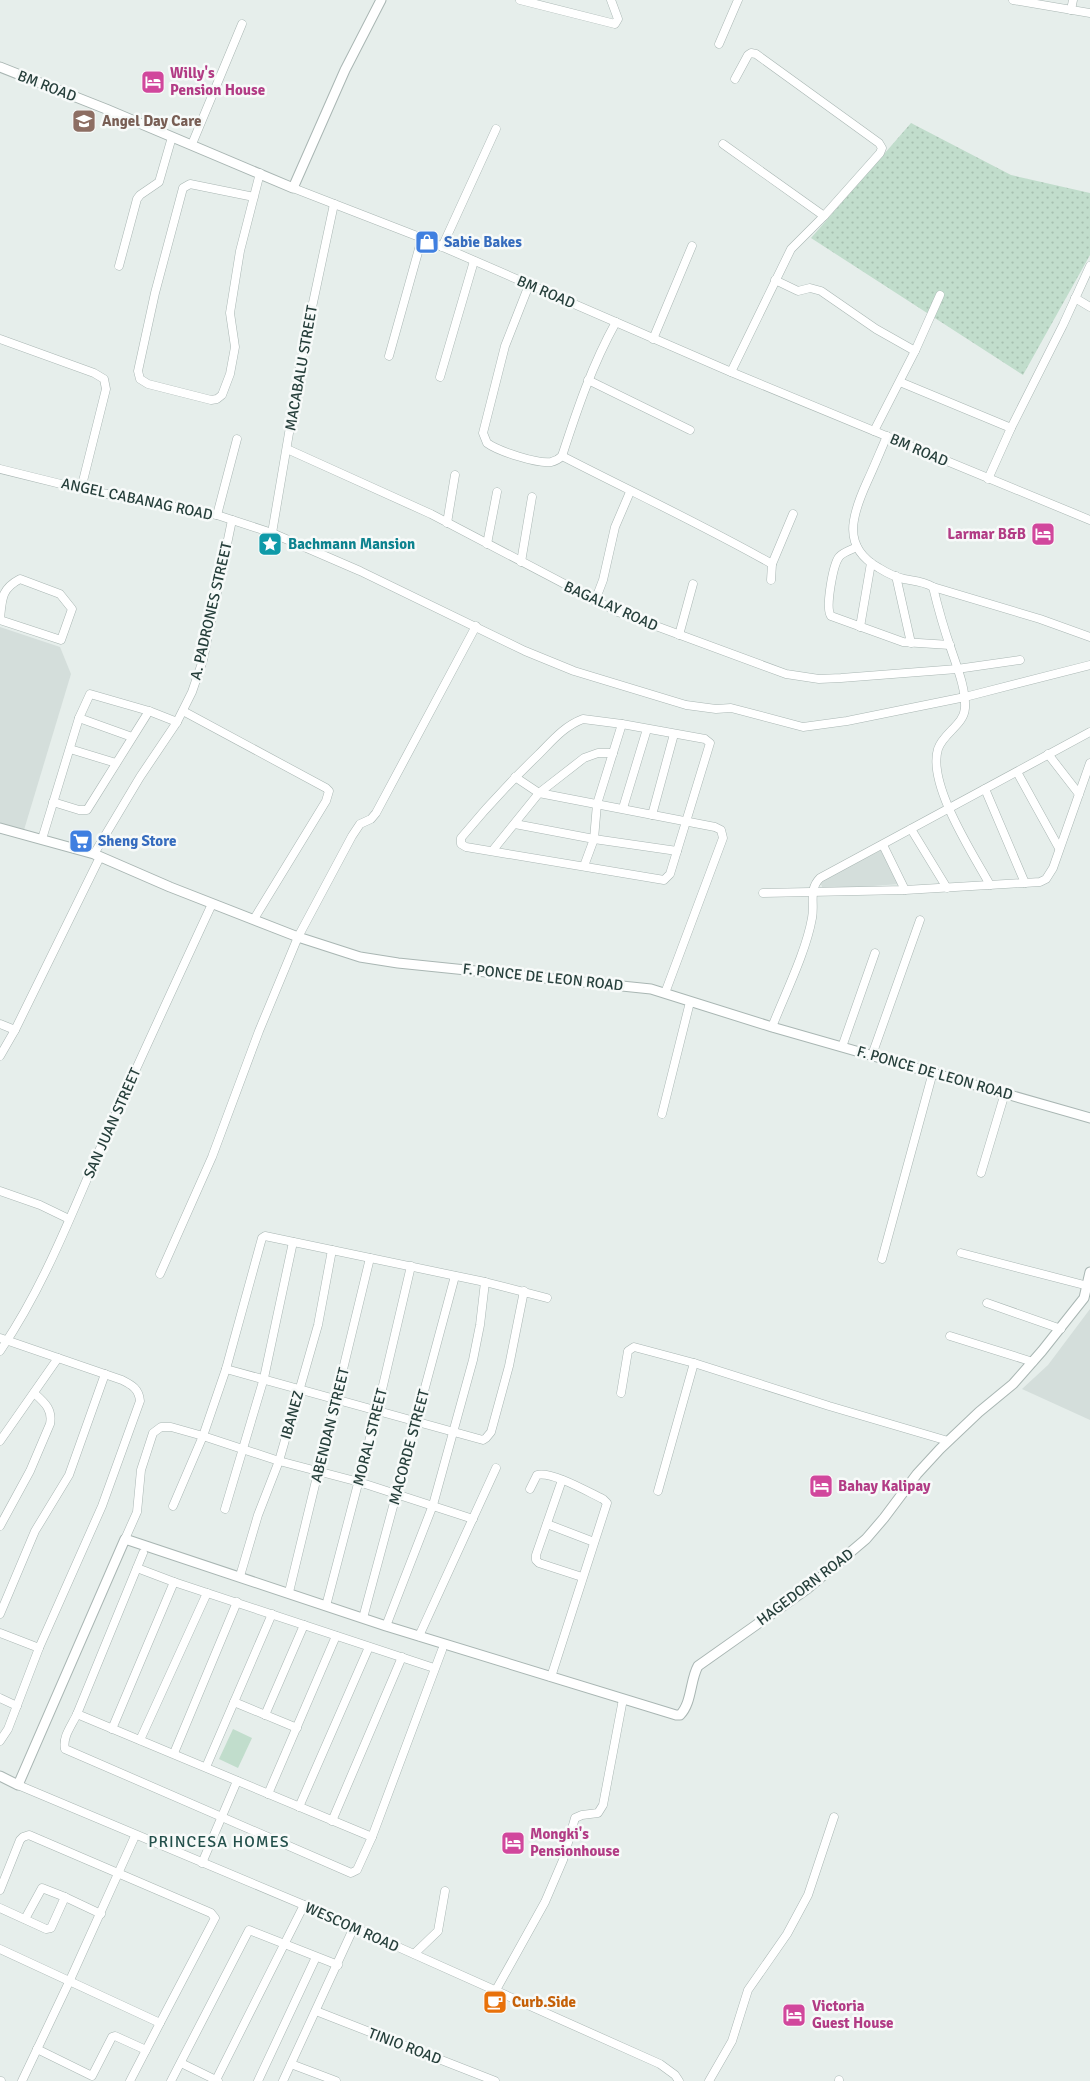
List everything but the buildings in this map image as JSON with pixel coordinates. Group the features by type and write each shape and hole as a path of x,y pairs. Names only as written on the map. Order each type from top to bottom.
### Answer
{"street":[{"path":"294,188 345,70 381,0"},
{"path":"520,0 615,24 618,19 611,0"},
{"path":"719,44 738,0"},
{"path":"1013,0 1090,13"},
{"path":"1071,10 1073,0"},
{"path":"192,144 242,24"},
{"path":"731,372 791,249 824,216 880,153 881,145 756,54 751,53 748,55 735,79"},
{"name":"BM ROAD","path":"0,67 192,144 294,188 422,238 731,372 1090,520"},
{"path":"442,247 496,129"},
{"path":"119,266 137,199 159,182 172,137"},
{"path":"723,144 824,216"},
{"path":"254,197 190,184 183,188 155,293 138,371 140,379 148,384 212,400 217,399 222,394 230,374 235,347 230,313 240,251 260,174"},
{"name":"MACABALU STREET","path":"272,533 304,345 334,204"},
{"path":"389,356 422,238"},
{"path":"653,339 692,246"},
{"path":"440,377 474,261"},
{"path":"988,479 1090,266"},
{"path":"775,280 798,291 810,288 822,291 876,329 915,351"},
{"path":"529,285 505,346 482,433 483,438 491,446 540,461 551,462 562,456 600,350 616,322"},
{"path":"874,431 900,382 940,295"},
{"path":"1075,298 1090,307"},
{"path":"0,339 104,379 106,389 81,488"},
{"path":"588,380 690,430"},
{"path":"900,382 1011,428"},
{"path":"887,436 854,512 854,534 857,547 862,555 871,563 896,576 920,581 933,587 1040,619 1090,637"},
{"path":"217,515 237,439"},
{"name":"BAGALAY ROAD","path":"287,449 447,523 595,601 641,622 786,674 802,678 841,678 957,669 1020,660"},
{"path":"562,456 630,492 699,524 772,564"},
{"name":"ANGEL CABANAG ROAD","path":"0,469 81,488 217,515 272,533 360,571 525,651 574,671 686,705 716,709 731,708 803,727 847,721 964,697 1090,665"},
{"path":"447,523 455,475"},
{"path":"487,544 497,492"},
{"path":"595,601 603,580 615,527 630,492"},
{"path":"521,562 532,497"},
{"path":"771,580 772,564 794,514"},
{"name":"A. PADRONES STREET","path":"0,1056 16,1030 97,855 140,777 177,722 192,692 203,660 232,520"},
{"path":"857,547 843,554 837,561 828,607 831,616 911,644 950,645"},
{"path":"860,627 871,563"},
{"path":"896,576 911,644"},
{"path":"20,579 60,594 72,609 61,640 0,620 2,600 8,585 20,579"},
{"path":"680,635 693,584"},
{"path":"933,587 964,697 964,713 943,738 938,749 938,770 948,808 990,885"},
{"path":"160,1274 212,1157 259,1031 298,937 352,836 360,824 371,819 376,813 476,626"},
{"path":"42,839 79,718 87,698 92,693 177,722"},
{"path":"53,802 79,810 87,810 148,711"},
{"path":"183,711 329,791 326,801 254,918"},
{"path":"79,718 132,737"},
{"path":"590,720 647,729 705,740 710,743 670,874 664,880 462,846 461,838 515,777 562,731 575,722 590,720"},
{"path":"584,866 594,839 597,804 622,724"},
{"path":"623,808 647,729"},
{"path":"772,1027 793,975 812,918 812,891 817,881 823,876 1090,732"},
{"path":"652,815 674,734"},
{"path":"70,749 116,763"},
{"path":"493,850 539,792 584,758 592,754 613,753"},
{"path":"1048,754 1079,794"},
{"path":"763,893 904,890 1040,882 1046,879 1052,868 1090,763"},
{"path":"1017,772 1059,848"},
{"path":"515,777 539,792 716,827 721,830 723,838 665,993"},
{"path":"985,789 1025,883"},
{"path":"515,824 594,839 677,851"},
{"name":"F. PONCE DE LEON ROAD","path":"0,828 97,855 212,904 254,918 298,937 374,960 638,986 772,1027 1090,1118"},
{"path":"911,829 947,888"},
{"path":"883,844 904,890"},
{"name":"SAN JUAN STREET","path":"0,1351 4,1339 28,1305 69,1219 212,904"},
{"path":"872,1055 920,920"},
{"path":"842,1047 875,953"},
{"path":"662,1114 690,1002"},
{"path":"0,1024 16,1030"},
{"path":"882,1259 933,1072"},
{"path":"981,1173 1005,1093"},
{"path":"0,1191 40,1205 69,1219"},
{"path":"174,1506 203,1436 226,1369 260,1240 265,1236 485,1282 547,1298"},
{"path":"225,1509 264,1378 293,1242"},
{"name":"IBANEZ","path":"240,1576 260,1509 279,1461 318,1325 332,1250"},
{"path":"961,1253 1088,1286"},
{"name":"ABENDAN STREET","path":"289,1592 370,1258"},
{"name":"MORAL STREET","path":"326,1606 377,1411 410,1266"},
{"name":"HAGEDORN ROAD","path":"624,1699 676,1716 683,1711 698,1666 807,1589 855,1549 884,1518 917,1474 979,1412 1013,1384 1084,1298 1090,1272"},
{"name":"MACORDE STREET","path":"363,1618 455,1276"},
{"path":"386,1626 433,1505 473,1360 485,1282"},
{"path":"226,1369 483,1440 489,1435 509,1366 524,1291"},
{"path":"987,1304 1060,1329"},
{"path":"950,1336 1033,1362"},
{"path":"0,1741 4,1738 18,1706 40,1648 102,1506 140,1401 140,1394 134,1386 4,1339"},
{"path":"621,1393 628,1351 632,1348 694,1363 948,1442"},
{"path":"0,1441 58,1358"},
{"path":"658,1490 694,1363"},
{"path":"0,1614 36,1531 69,1475 105,1374"},
{"path":"0,1526 30,1471 50,1424 51,1416 48,1408 34,1393"},
{"path":"0,1776 18,1786 137,1512 141,1470 153,1433 161,1427 171,1427 279,1461 359,1482 473,1519"},
{"path":"418,1636 496,1468"},
{"path":"530,1489 540,1474 562,1480 607,1502 550,1678"},
{"path":"562,1480 546,1524 536,1560 582,1577"},
{"path":"546,1524 594,1542"},
{"path":"124,1539 289,1592 386,1626 550,1678 624,1699 603,1805 598,1813 575,1818 563,1860 545,1902 496,1990"},
{"path":"143,1553 77,1714 66,1736 64,1742 66,1750 351,1873 358,1870 372,1837 442,1650"},
{"path":"137,1568 434,1668"},
{"path":"112,1729 174,1582"},
{"path":"140,1740 207,1593"},
{"path":"174,1753 237,1602"},
{"path":"206,1767 272,1614"},
{"path":"265,1715 304,1625"},
{"path":"0,1633 40,1648"},
{"path":"268,1794 336,1636"},
{"path":"300,1807 369,1647"},
{"path":"332,1821 402,1657"},
{"path":"0,1698 18,1706"},
{"path":"234,1702 297,1728"},
{"path":"77,1714 372,1837"},
{"path":"202,1863 237,1781"},
{"name":"WESCOM ROAD","path":"18,1786 304,1905 496,1990 660,2064 675,2074 679,2081"},
{"path":"709,2081 732,2040 748,1990 787,1934 808,1895 834,1817"},
{"path":"0,1890 20,1840 26,1836 33,1836 214,1916 130,2081"},
{"path":"22,2081 120,1873 135,1836"},
{"path":"25,1919 42,1888 101,1914"},
{"path":"414,1954 438,1931 445,1891"},
{"path":"0,1908 46,1929 51,1928 65,1897"},
{"path":"181,2062 217,2081 282,1944 304,1905"},
{"path":"283,2081 354,1928"},
{"path":"171,2081 249,1930 338,1965"},
{"path":"0,1949 160,2023"},
{"path":"258,2081 316,1957"},
{"name":"TINIO ROAD","path":"316,2011 494,2081"},
{"path":"37,2049 92,2076 115,2036 146,2050"},
{"path":"291,2064 336,2081"}],"shaded area":[{"path":"0,627 60,647 71,674 24,830 0,823"},
{"path":"883,849 899,884 823,890 821,884 825,879"},
{"path":"1090,1309 1090,1420 1022,1389 1048,1365"}],"green space":[{"path":"911,123 1011,175 1090,193 1090,255 1023,375 811,238"},
{"path":"233,1729 252,1738 238,1768 219,1759"}],"place":[{"name":"Willy's Pension House","path":"153,82"},
{"name":"Angel Day Care","path":"84,121"},
{"name":"Sabie Bakes","path":"427,242"},
{"name":"Larmar B&B","path":"1043,534"},
{"name":"Bachmann Mansion","path":"270,544"},
{"name":"Sheng Store","path":"81,841"},
{"name":"Bahay Kalipay","path":"821,1486"},
{"name":"Mongki's Pensionhouse","path":"513,1843"},
{"name":"Curb.Side","path":"495,2002"},
{"name":"Victoria Guest House","path":"794,2015"}],"district":[{"name":"PRINCESA HOMES","path":"219,1841"}]}
